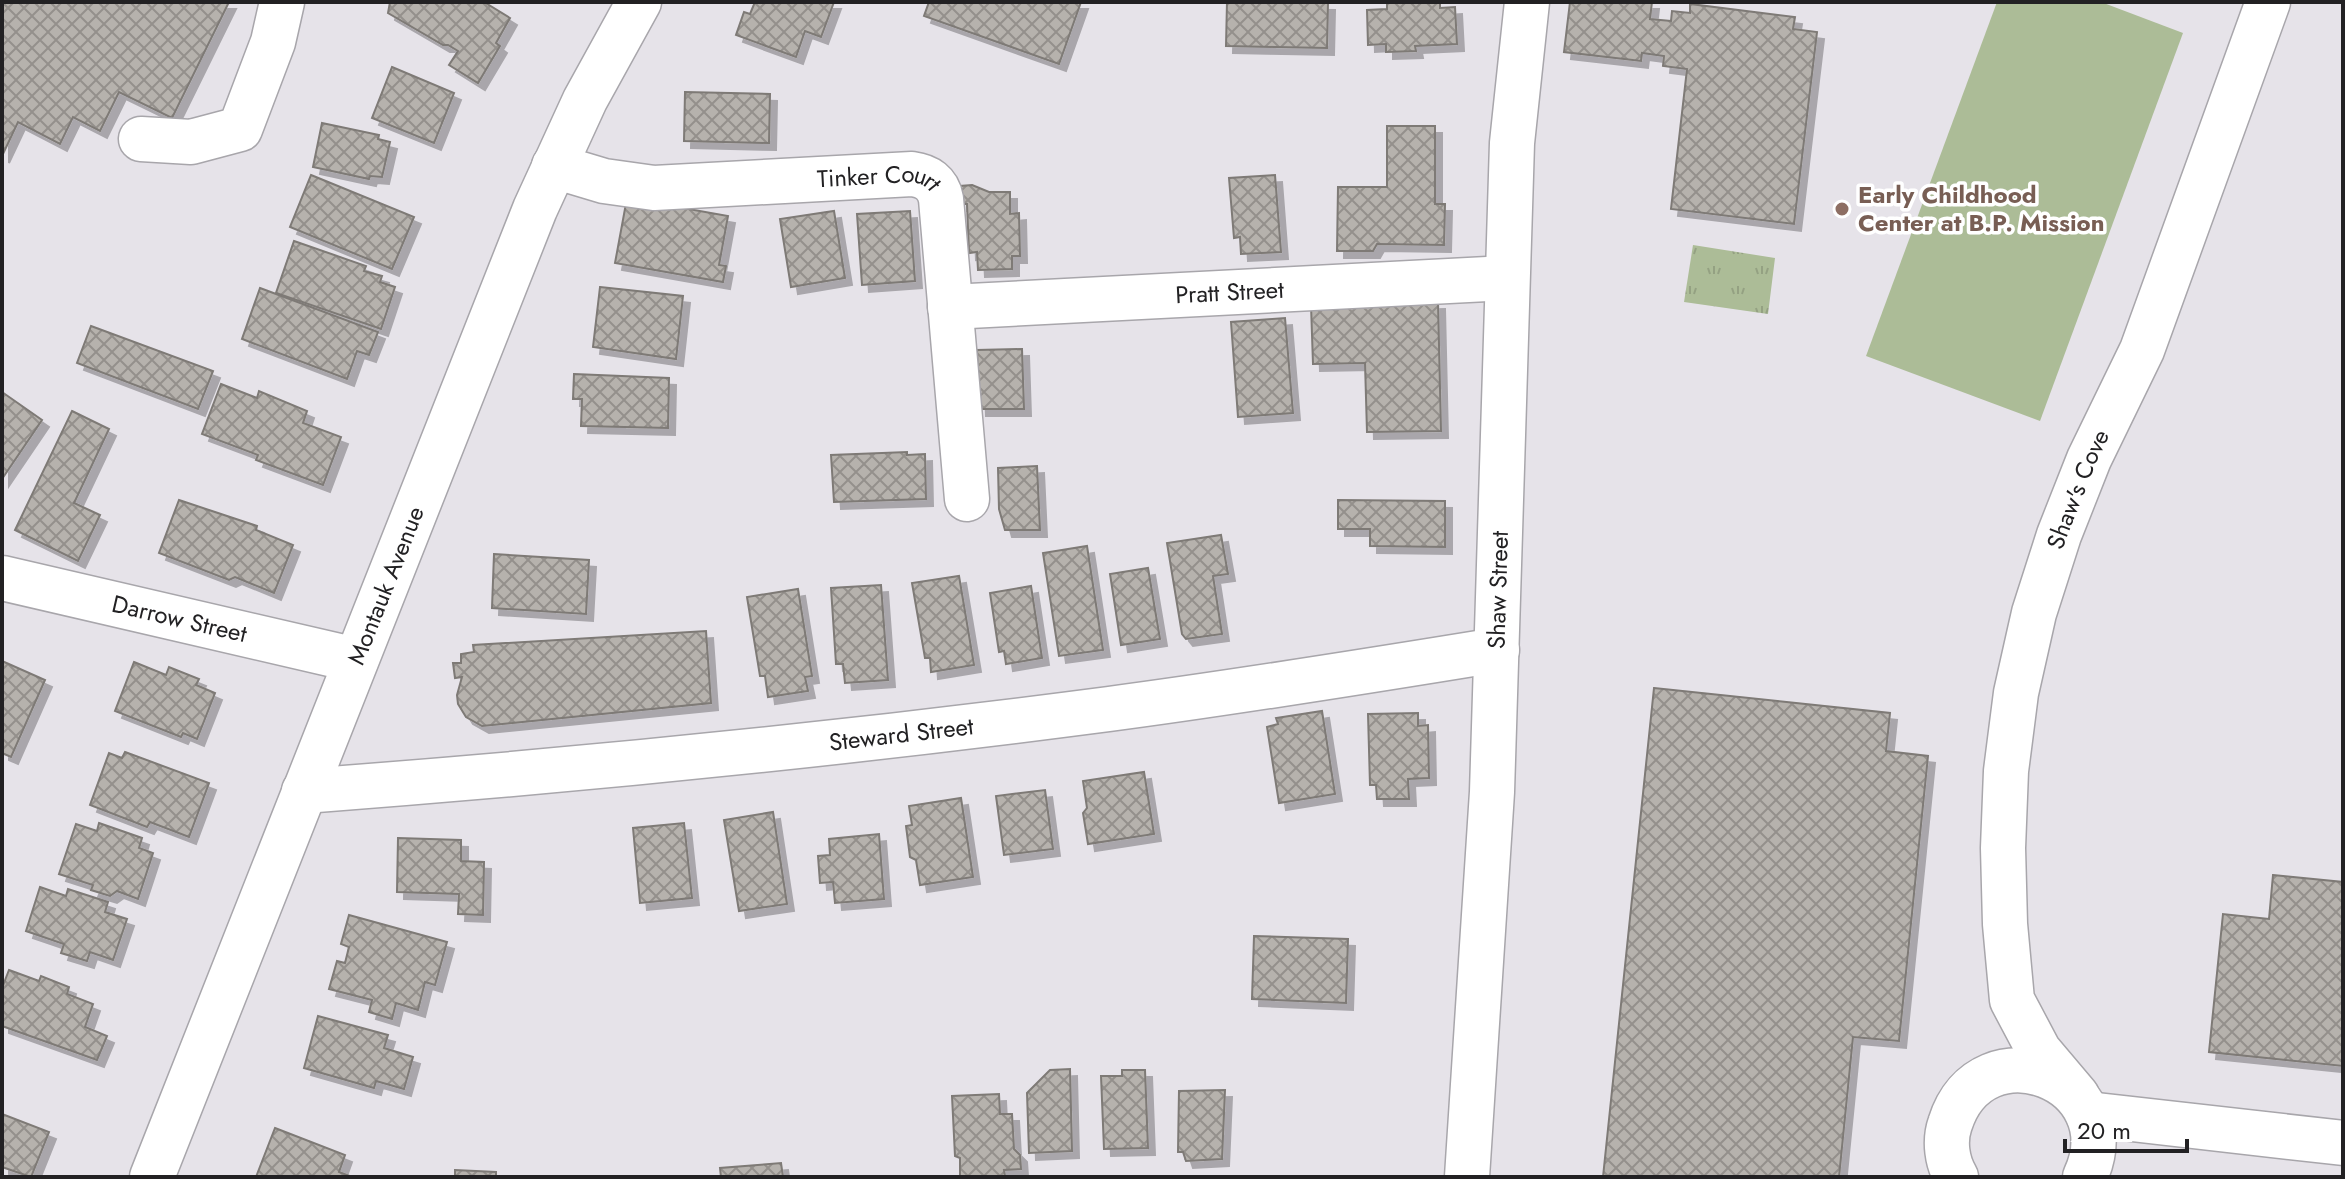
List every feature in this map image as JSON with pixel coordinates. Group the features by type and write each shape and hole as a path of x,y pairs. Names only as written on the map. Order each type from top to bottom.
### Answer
{"street":[{"path":"141,139 191,142 240,129 273,42 282,2"},
{"name":"Montauk Avenue","path":"152,1177 512,265 585,100 639,2"},
{"name":"Shaw Street","path":"1467,1177 1487,899 1512,143 1527,2"},
{"name":"Shaw's Cove","path":"2082,1105 2039,1051 2012,1000 2005,924 2003,848 2006,771 2016,693 2034,613 2059,535 2084,471 2142,350 2268,2"},
{"name":"Tinker Court","path":"554,166 604,181 654,188 896,175 923,177 937,188 941,199 967,499"},
{"name":"Pratt Street","path":"950,307 1507,278"},
{"name":"Darrow Street","path":"2,578 356,660"},
{"name":"Steward Street","path":"304,791 538,773 912,734 1143,704 1497,650"},
{"name":"Shaw's Cove","path":"1956,1177 1947,1152 1947,1131 1954,1111 1993,1049 2012,1000"},
{"path":"1965,1093 1981,1080 2001,1072 2022,1069 2042,1072 2061,1082 2082,1105 2093,1134 2094,1176"},
{"path":"2082,1105 2343,1143"}],"green space":[{"path":"1997,2 2101,2 2183,33 2040,421 1866,356"},
{"path":"1693,245 1775,258 1768,314 1684,302"}],"building":[{"path":"2,2 229,2 172,118 119,92 100,131 73,117 60,144 18,122 2,156"},
{"path":"390,2 484,2 510,18 496,43 500,46 478,83 449,65 458,51 388,13"},
{"path":"755,2 834,2 821,37 805,31 796,57 736,35 744,12 750,14"},
{"path":"929,2 1081,2 1059,64 924,16"},
{"path":"1227,2 1328,3 1327,48 1226,46"},
{"path":"1387,2 1440,2 1440,8 1455,7 1457,44 1415,46 1416,51 1386,52 1386,44 1368,45 1367,10 1387,9"},
{"path":"1570,2 1652,2 1650,19 1671,21 1672,11 1690,13 1690,4 1795,17 1793,29 1817,32 1794,224 1671,209 1687,69 1663,66 1664,56 1642,53 1641,61 1564,52"},
{"path":"392,67 454,93 434,143 372,118"},
{"path":"685,92 770,94 769,143 684,141"},
{"path":"322,123 379,135 378,139 390,142 382,177 370,176 369,179 313,167"},
{"path":"1387,126 1435,126 1435,204 1445,204 1444,245 1377,244 1373,251 1337,251 1338,187 1387,187"},
{"path":"311,175 414,217 392,269 290,227"},
{"path":"1275,175 1281,252 1241,254 1240,237 1234,238 1229,178"},
{"path":"972,185 989,192 1010,192 1010,214 1019,213 1020,256 1012,256 1012,269 978,270 977,252 969,253 967,204 960,204 960,186"},
{"path":"627,198 728,216 719,265 726,266 723,282 615,263"},
{"path":"834,211 845,278 791,287 780,219"},
{"path":"910,211 915,281 862,285 857,214"},
{"path":"294,241 366,266 364,271 382,276 380,282 395,287 381,329 276,293"},
{"path":"600,287 683,296 676,359 593,347"},
{"path":"260,288 378,332 369,355 357,351 347,379 242,339"},
{"path":"1438,302 1441,431 1367,432 1365,363 1313,364 1311,305"},
{"path":"1285,318 1293,413 1238,417 1231,322"},
{"path":"91,326 213,371 198,409 77,363"},
{"path":"1022,349 1024,409 979,409 977,350"},
{"path":"574,374 669,378 668,428 581,426 582,399 573,399"},
{"path":"221,384 257,398 259,391 307,411 303,423 341,437 323,485 256,460 258,455 202,434"},
{"path":"2,392 42,420 2,479"},
{"path":"72,411 109,429 74,503 100,515 78,561 15,530"},
{"path":"907,452 907,455 925,454 926,499 834,502 831,455"},
{"path":"1037,466 1040,530 1005,530 999,509 998,468"},
{"path":"179,500 257,526 256,530 293,545 274,593 235,577 229,580 159,553"},
{"path":"1338,500 1445,501 1445,547 1370,546 1370,529 1338,529"},
{"path":"1221,535 1228,574 1213,576 1222,634 1186,639 1182,634 1167,543"},
{"path":"1087,546 1103,650 1059,656 1043,553"},
{"path":"494,554 589,560 586,614 492,608"},
{"path":"1148,568 1160,639 1121,645 1110,574"},
{"path":"959,576 974,665 931,672 930,658 925,658 912,583"},
{"path":"881,585 888,680 845,683 843,664 836,664 831,588"},
{"path":"1031,586 1042,658 1006,664 1004,651 999,652 990,593"},
{"path":"798,589 812,676 805,677 808,691 768,697 765,676 760,676 747,597"},
{"path":"706,631 711,703 482,726 466,717 458,704 462,677 455,678 453,663 461,663 461,654 474,652 473,645"},
{"path":"2,661 45,680 11,757 2,753"},
{"path":"134,662 166,675 169,667 199,679 196,685 215,693 197,739 183,733 181,737 115,711"},
{"path":"1654,688 1890,713 1886,751 1928,756 1899,1041 1853,1037 1839,1177 1603,1177"},
{"path":"1322,711 1335,794 1279,803 1267,727 1278,724 1276,718"},
{"path":"1418,713 1418,726 1428,725 1429,778 1408,779 1409,799 1377,799 1376,785 1370,785 1368,714"},
{"path":"125,752 209,783 189,837 150,822 147,827 90,805 109,753 122,758"},
{"path":"1144,772 1154,834 1088,844 1083,813 1087,808 1083,781"},
{"path":"1045,790 1053,849 1004,855 996,796"},
{"path":"961,798 973,877 920,885 916,860 910,857 906,826 912,825 909,806"},
{"path":"773,812 787,904 739,911 724,820"},
{"path":"99,823 142,838 139,848 153,853 138,899 117,891 110,896 91,890 93,885 59,874 76,824 97,831"},
{"path":"684,823 692,898 640,903 633,828"},
{"path":"879,834 884,899 835,903 833,882 820,883 818,856 830,855 829,839"},
{"path":"398,838 461,840 461,861 484,862 483,915 458,914 459,894 397,892"},
{"path":"2273,875 2343,882 2343,1066 2209,1052 2223,914 2269,919"},
{"path":"40,887 66,896 68,889 108,902 105,912 127,919 113,960 90,952 87,961 61,953 64,944 26,931"},
{"path":"349,915 447,942 435,985 425,982 418,1010 396,1003 392,1019 369,1012 372,1000 329,989 337,961 345,963 349,947 341,944"},
{"path":"1254,936 1348,939 1346,1003 1252,999"},
{"path":"9,970 39,981 41,976 69,987 67,994 93,1004 85,1027 107,1036 97,1060 2,1026 2,988"},
{"path":"318,1016 388,1035 384,1048 413,1057 404,1089 376,1081 374,1088 304,1068"},
{"path":"1070,1069 1072,1151 1029,1153 1027,1093 1050,1070"},
{"path":"1122,1070 1145,1070 1148,1148 1104,1149 1101,1076 1122,1076"},
{"path":"1225,1090 1222,1159 1186,1161 1183,1152 1178,1152 1179,1091"},
{"path":"999,1094 1000,1114 1012,1114 1014,1149 1020,1155 1021,1169 1004,1170 1005,1176 960,1177 960,1158 955,1156 952,1096"},
{"path":"2,1114 49,1132 31,1177 2,1167"},
{"path":"275,1128 345,1155 339,1172 352,1177 256,1177"},
{"path":"781,1163 783,1177 721,1177 720,1168"},
{"path":"455,1170 496,1172 496,1177 455,1177"}],"place":[{"name":"Early Childhood Center at B.P. Mission","path":"1842,209"}]}
